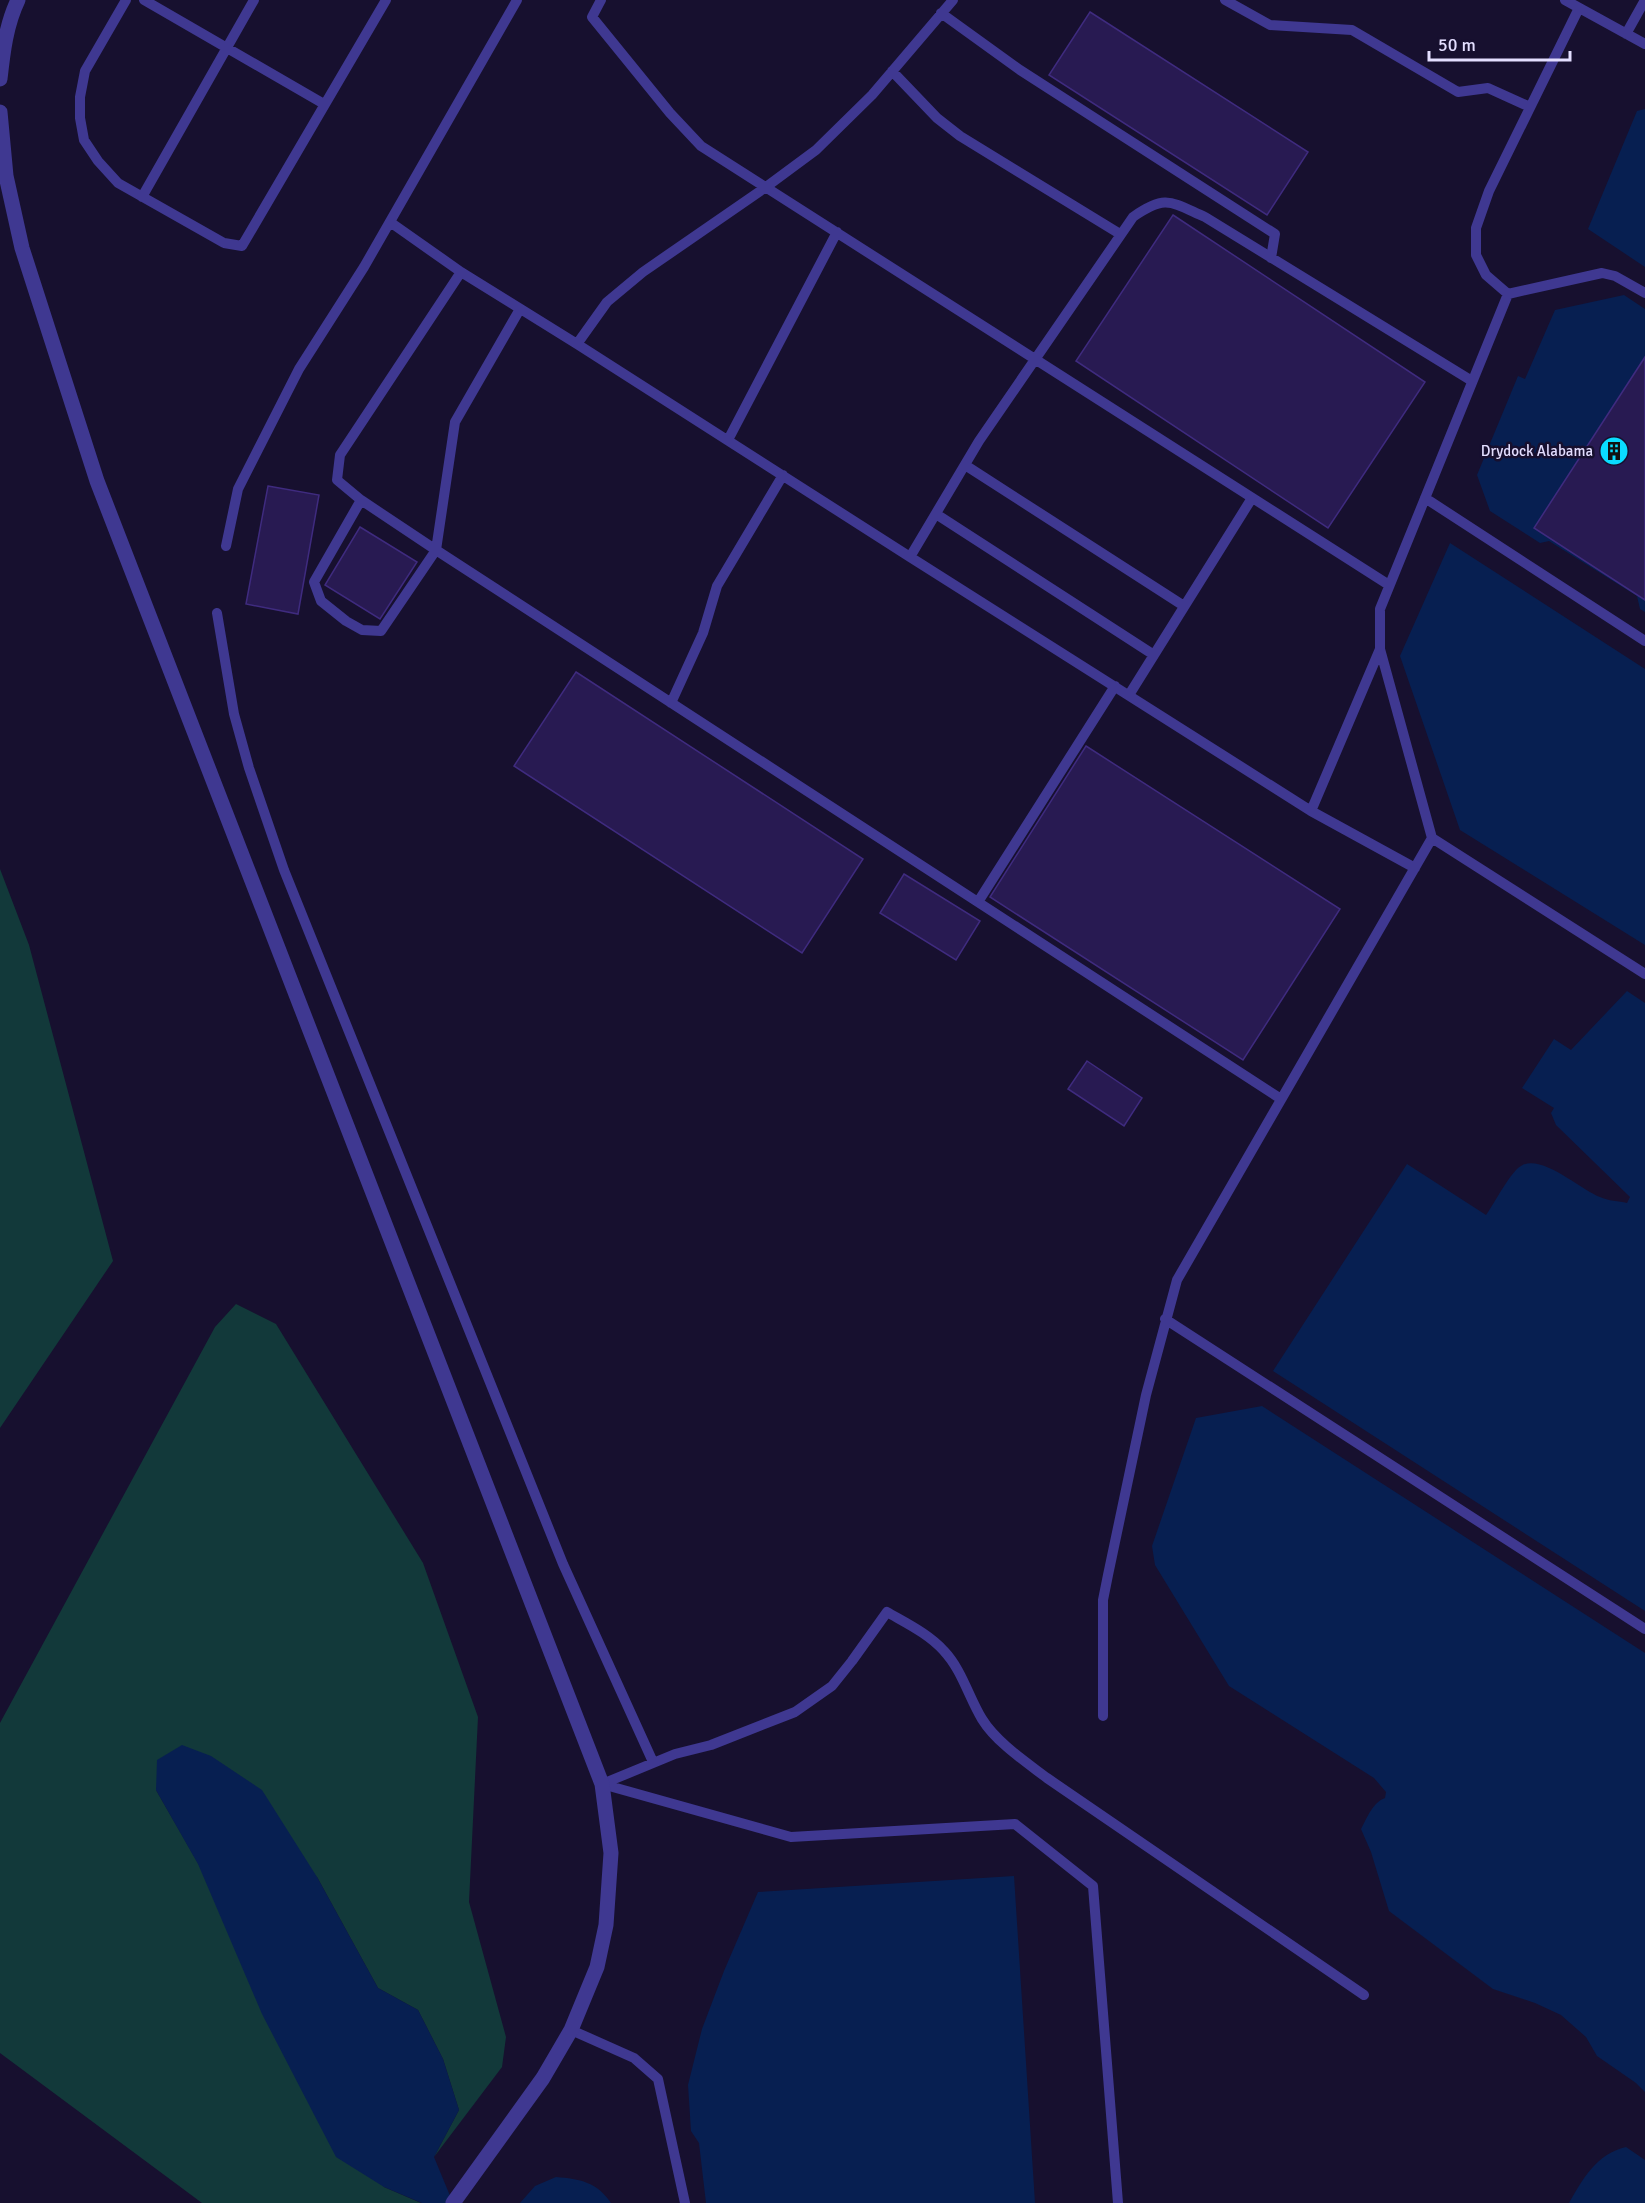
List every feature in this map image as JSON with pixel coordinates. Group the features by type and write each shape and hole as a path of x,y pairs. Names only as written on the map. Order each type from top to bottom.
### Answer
{"street":[{"path":"0,79 3,47 18,0"},
{"path":"0,112 6,176 22,248 98,481 602,1784 611,1853 606,1925 597,1967 571,2030 543,2078 454,2202"}],"lane":[{"path":"126,0 85,71 80,97 80,118 84,140 98,161 118,183 224,243 242,246 386,0"},
{"path":"144,0 324,104"},
{"path":"142,197 254,0"},
{"path":"226,546 238,489 298,369 364,267 517,0"},
{"path":"601,0 592,17 670,113 701,146 1389,585"},
{"path":"577,344 607,302 643,272 816,150 872,95 953,0"},
{"path":"1225,0 1270,26 1352,30 1458,92 1488,88 1530,107"},
{"path":"1565,0 1645,44"},
{"path":"1626,34 1645,0"},
{"path":"1508,294 1486,274 1476,255 1476,228 1489,191 1579,8"},
{"path":"941,14 1020,70 1275,234 1271,258"},
{"path":"892,71 937,118 960,136 1120,234"},
{"path":"910,557 965,465 1034,359 1120,234 1133,217 1152,204 1170,201 1206,218 1472,381"},
{"path":"390,222 461,272 1311,811 1415,868"},
{"path":"728,440 837,232"},
{"path":"461,272 340,455 337,480 361,500 436,550 1281,1099"},
{"path":"1508,294 1602,273 1615,276 1645,293"},
{"path":"1508,294 1380,609 1380,649 1432,838 1645,974"},
{"path":"361,500 314,582 321,601 346,621 362,630 381,631 436,550 455,422 520,309"},
{"path":"965,465 1184,606"},
{"path":"671,703 703,633 717,586 783,475"},
{"path":"1129,695 1252,498"},
{"path":"1425,498 1645,641"},
{"path":"936,514 1154,655"},
{"path":"217,613 234,714 249,768 284,870 563,1564 653,1762"},
{"path":"1311,811 1380,649"},
{"path":"978,902 1114,686"},
{"path":"1103,1716 1103,1600 1146,1395 1177,1280 1432,838"},
{"path":"1165,1319 1645,1629"},
{"path":"602,1784 653,1762 711,1745 795,1712 832,1686 887,1612 926,1636 944,1651 956,1668 983,1721 1019,1756 1047,1778 1364,1995"},
{"path":"602,1784 791,1837 1015,1824 1093,1886 1118,2203"},
{"path":"571,2030 634,2058 658,2079 685,2203"}],"green space":[{"path":"0,869 29,945 113,1261 0,1428"},
{"path":"236,1304 276,1324 423,1563 478,1717 469,1902 506,2037 502,2067 434,2157 459,2110 443,2059 418,2010 378,1988 317,1877 156,1790 384,2187 421,2203 202,2203 0,2053 0,1723 215,1327"}],"water":[{"path":"1645,109 1645,267 1588,229 1637,111"},
{"path":"1624,295 1645,309 1645,612 1640,609 1637,596 1549,541 1540,543 1490,511 1477,475 1518,376 1525,379 1555,310"},
{"path":"1450,543 1645,669 1645,945 1460,830 1400,656"},
{"path":"1627,991 1645,1003 1645,1611 1273,1371 1407,1164 1486,1215 1512,1174 1521,1166 1529,1163 1550,1168 1603,1198 1627,1203 1630,1197 1556,1125 1551,1113 1554,1108 1522,1088 1554,1039 1571,1050"},
{"path":"1262,1406 1645,1653 1645,2092 1597,2056 1586,2037 1561,2015 1535,2003 1493,1989 1389,1911 1371,1852 1361,1829 1374,1807 1385,1798 1386,1792 1374,1778 1229,1686 1155,1565 1152,1546 1196,1418"},
{"path":"182,1745 211,1756 262,1790 317,1877 378,1988 418,2010 443,2059 459,2110 434,2157 453,2203 422,2203 384,2187 336,2157 262,2014 198,1864 156,1790 157,1760"},
{"path":"1014,1876 1035,2203 706,2203 699,2143 691,2131 688,2085 702,2029 758,1892"},
{"path":"1626,2147 1645,2160 1645,2203 1569,2203 1598,2161"},
{"path":"556,2177 573,2179 594,2186 611,2203 520,2203 535,2186"}],"building":[{"path":"1090,12 1308,152 1267,215 1049,75"},
{"path":"1173,215 1425,382 1328,528 1076,361"},
{"name":"Drydock Alabama","path":"1645,357 1645,600 1534,528"},
{"path":"268,486 319,495 298,614 246,604"},
{"path":"360,527 417,562 380,619 325,585"},
{"path":"576,672 863,859 802,953 514,766"},
{"path":"1086,746 1340,909 1243,1060 990,897"},
{"path":"904,874 980,921 956,960 880,913"},
{"path":"1087,1061 1142,1098 1124,1126 1068,1089"}],"place":[{"name":"Drydock Alabama","path":"1614,451"}]}
